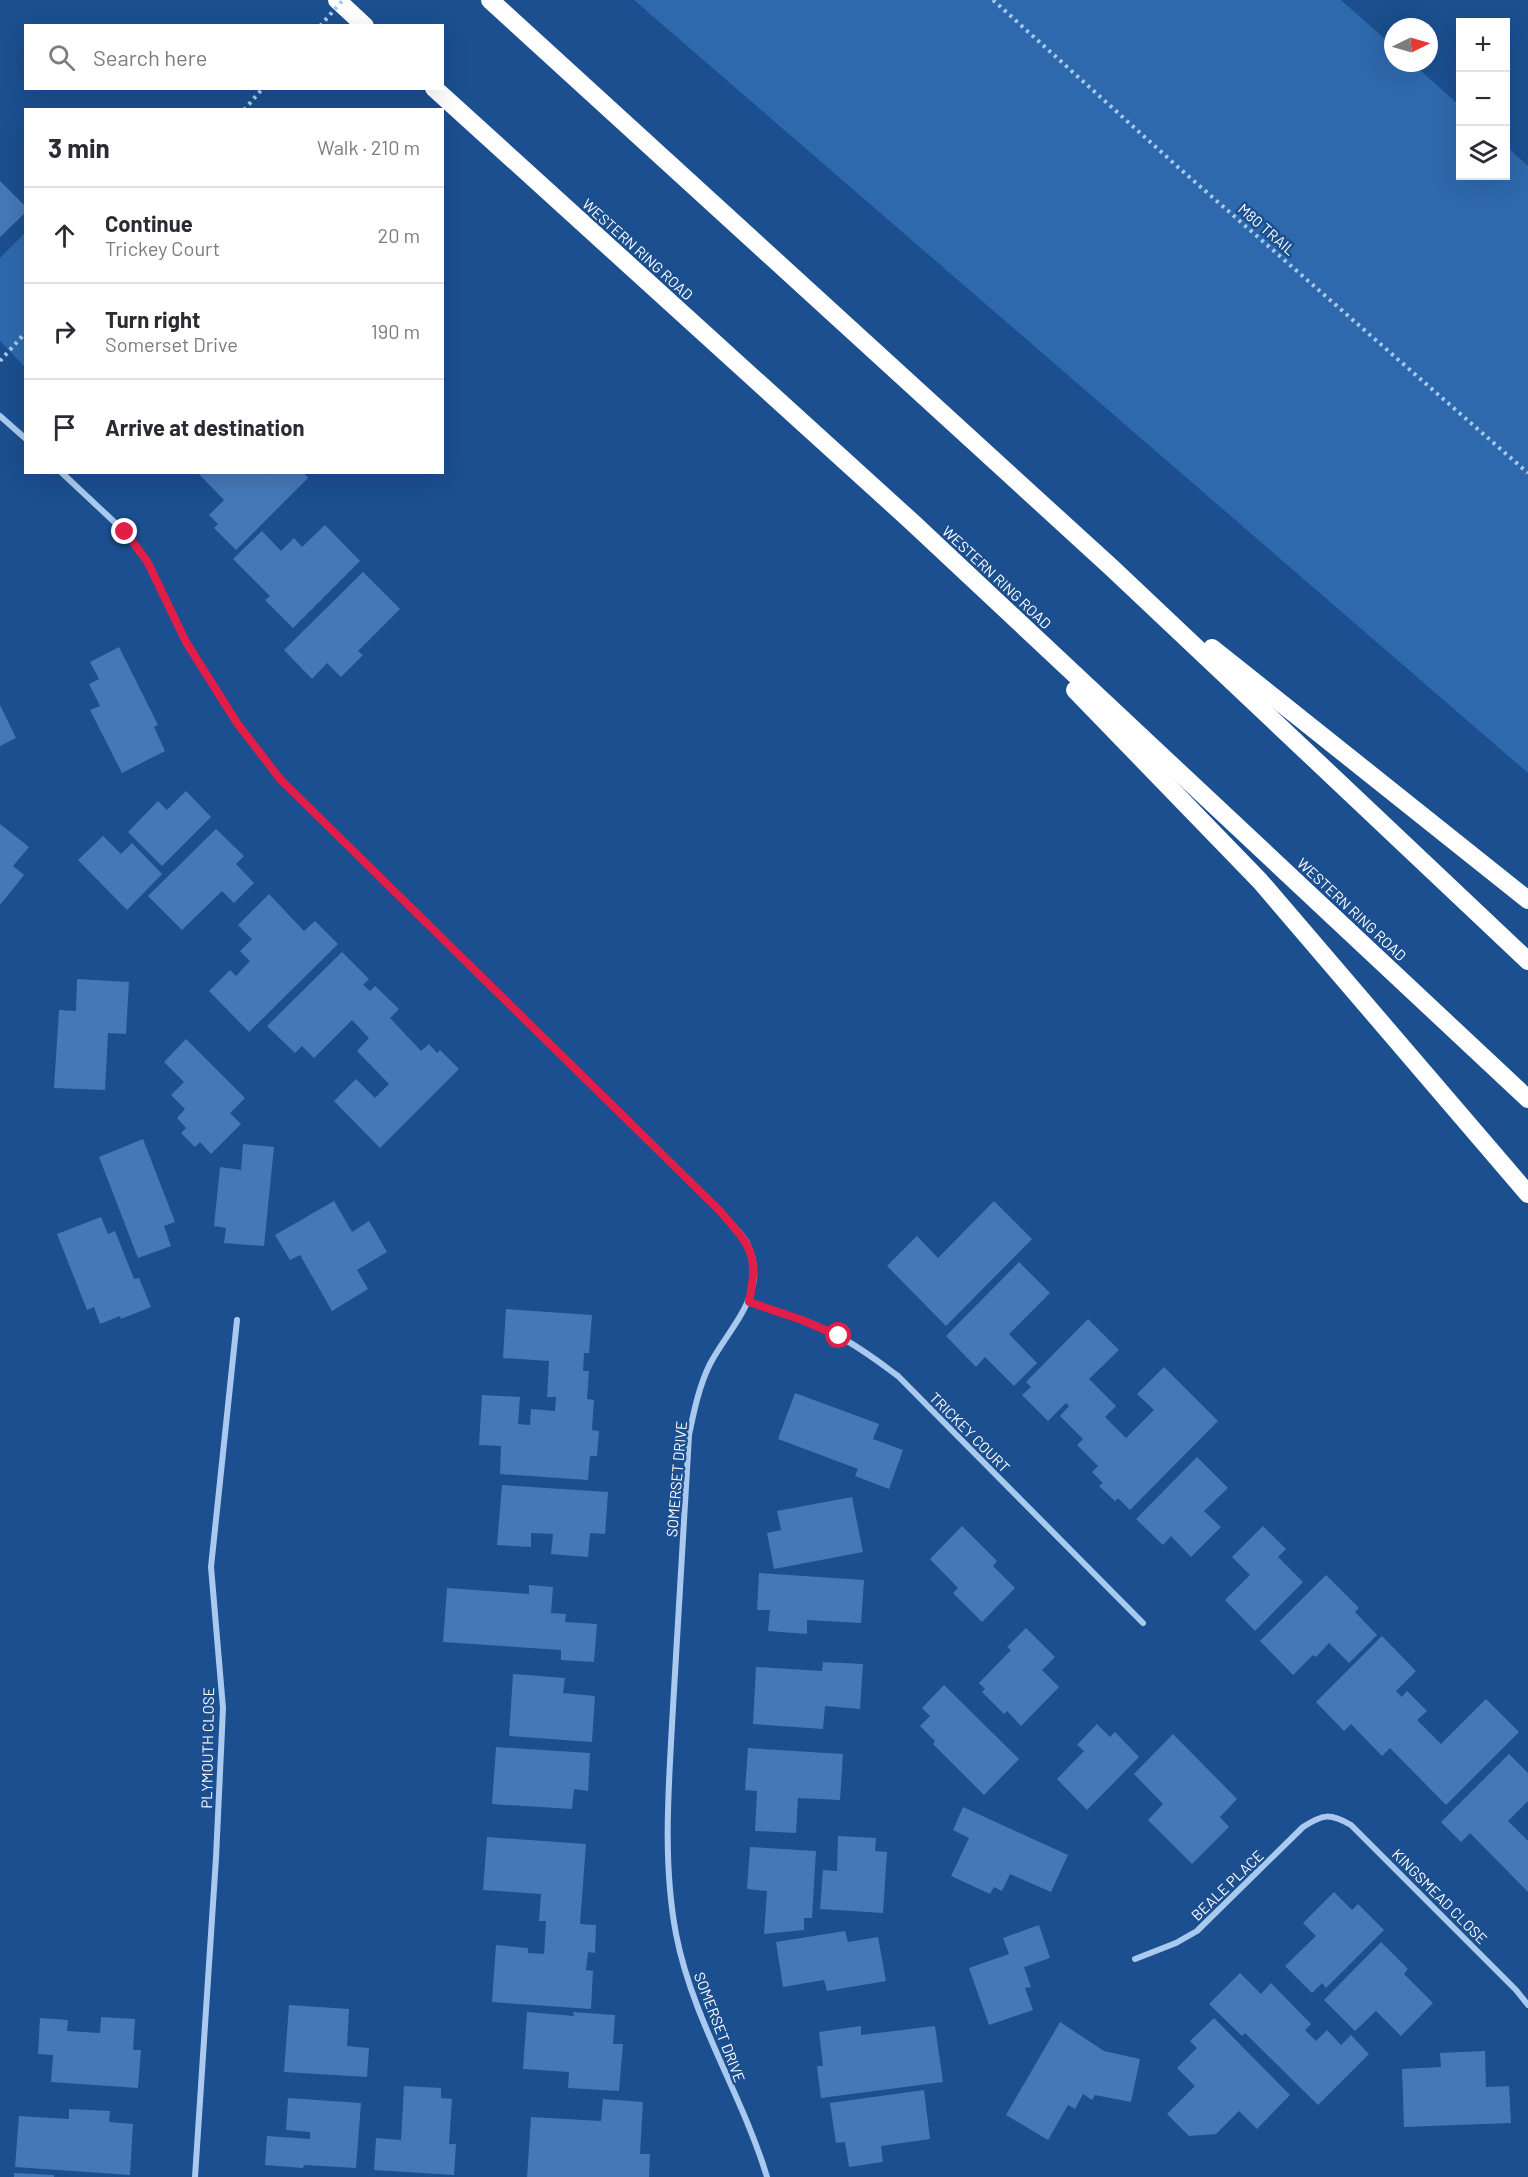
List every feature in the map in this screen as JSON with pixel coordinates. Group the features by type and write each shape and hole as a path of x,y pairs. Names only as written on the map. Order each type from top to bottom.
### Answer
{"highway":[{"path":"337,0 363,24"},
{"path":"490,0 1112,568 1528,961"},
{"name":"WESTERN RING ROAD","path":"436,90 911,521 1528,1099"},
{"path":"911,521 1260,881 1528,1194"},
{"path":"1112,568 1528,900"}],"street":[{"path":"0,416 24,437"},
{"name":"SOMERSET DRIVE","path":"63,474 125,532 147,561 186,642 237,723 280,779 720,1211 746,1241 753,1259 753,1282 749,1302 710,1365 697,1398 689,1435 670,1758 668,1840 676,1935 687,1975 702,2019 767,2177"},
{"name":"TRICKEY COURT","path":"749,1302 802,1320 839,1336 898,1376 1143,1623"},
{"name":"PLYMOUTH CLOSE","path":"195,2177 216,1858 223,1708 211,1567 237,1320"},
{"name":"BEALE PLACE","path":"1135,1959 1176,1943 1197,1931 1303,1827 1315,1819 1327,1816"},
{"name":"KINGSMEAD CLOSE","path":"1327,1816 1352,1824 1516,1990 1528,2005"}],"path":[{"path":"322,24 343,0"},
{"name":"M80 TRAIL","path":"993,0 1179,168 1528,473"},
{"path":"246,108 261,90"},
{"path":"0,361 24,334"}],"shaded area":[{"path":"634,0 1341,0 1384,38 1384,72 1422,72 1456,102 1456,180 1510,180 1510,150 1528,166 1528,773"},
{"path":"24,234 24,366 0,341 0,258"}],"building":[{"path":"0,181 24,205 24,214 0,237"},
{"path":"199,474 305,474 308,478 236,550 214,528 218,524 209,515 224,500"},
{"path":"325,525 360,561 293,628 265,600 270,596 233,559 262,531 281,551 294,538 302,547"},
{"path":"363,572 400,609 358,651 363,655 341,677 327,663 312,679 284,650"},
{"path":"119,647 158,725 154,727 165,751 122,773 90,710 100,706 89,684 99,679 90,662"},
{"path":"0,705 16,738 0,746"},
{"path":"186,791 211,817 162,866 128,832 158,801 167,810"},
{"path":"0,824 29,847 13,866 24,875 0,905"},
{"path":"216,829 244,856 236,864 254,883 234,903 222,891 182,930 148,896"},
{"path":"103,836 121,854 132,843 162,874 127,910 78,860"},
{"path":"269,894 304,931 315,921 338,944 249,1032 209,991 230,970 236,976 250,961 240,951 252,939 238,925"},
{"path":"342,952 369,979 363,985 370,991 375,986 399,1009 390,1018 421,1051 429,1044 437,1053 440,1050 459,1069 380,1148 334,1101 356,1079 375,1098 389,1084 357,1051 369,1038 352,1020 314,1058 302,1046 295,1053 267,1026"},
{"path":"77,979 129,982 126,1034 108,1033 105,1090 54,1088 59,1010 76,1011"},
{"path":"186,1039 245,1098 230,1113 241,1124 211,1154 200,1142 195,1147 181,1133 186,1128 177,1118 185,1109 171,1095 184,1082 164,1062"},
{"path":"143,1139 175,1222 164,1226 171,1246 138,1258 99,1157"},
{"path":"243,1144 274,1147 264,1246 224,1243 226,1228 214,1226 220,1167 241,1170"},
{"path":"334,1201 352,1232 369,1221 387,1252 357,1270 368,1289 332,1311 300,1255 290,1260 275,1235"},
{"path":"994,1201 1032,1239 946,1326 887,1266 917,1236 938,1258"},
{"path":"101,1217 108,1234 115,1231 134,1279 139,1278 151,1307 121,1319 120,1316 100,1324 94,1307 87,1310 57,1234"},
{"path":"1019,1262 1050,1293 1009,1334 1037,1363 1014,1386 985,1357 976,1367 946,1336"},
{"path":"506,1309 592,1315 589,1353 584,1353 583,1371 589,1371 587,1399 594,1400 592,1430 599,1431 597,1456 590,1456 588,1480 500,1474 501,1446 479,1445 482,1395 520,1397 518,1424 530,1425 531,1409 555,1411 556,1397 547,1397 549,1361 503,1358"},
{"path":"1088,1319 1119,1350 1089,1379 1116,1406 1105,1417 1126,1438 1154,1410 1137,1394 1164,1367 1218,1421 1130,1510 1118,1498 1115,1501 1099,1486 1103,1483 1092,1472 1098,1466 1077,1445 1083,1439 1060,1416 1069,1406 1066,1403 1048,1421 1022,1395 1031,1387 1026,1382"},
{"path":"795,1393 879,1424 873,1439 903,1450 889,1489 855,1476 858,1469 778,1439"},
{"path":"1197,1457 1228,1488 1204,1511 1221,1527 1191,1557 1171,1536 1163,1545 1136,1519"},
{"path":"502,1485 608,1492 605,1534 590,1533 588,1557 551,1554 553,1534 531,1533 531,1547 497,1545"},
{"path":"852,1497 863,1552 774,1569 767,1533 781,1530 777,1511"},
{"path":"962,1526 997,1561 993,1566 1015,1588 982,1622 953,1593 958,1588 930,1559"},
{"path":"1263,1526 1286,1549 1278,1557 1303,1582 1255,1631 1225,1600 1250,1575 1232,1557"},
{"path":"759,1573 864,1580 861,1623 807,1620 807,1634 768,1631 770,1610 757,1610"},
{"path":"1326,1575 1359,1608 1355,1612 1377,1635 1349,1663 1329,1643 1316,1657 1313,1655 1293,1675 1260,1641"},
{"path":"529,1585 553,1587 551,1613 566,1614 565,1622 597,1624 594,1662 561,1660 561,1650 443,1642 447,1588 529,1594"},
{"path":"1026,1628 1055,1657 1042,1670 1059,1687 1021,1726 1007,1711 1004,1714 982,1692 985,1689 979,1683 1011,1650 1007,1647"},
{"path":"1382,1636 1416,1671 1396,1691 1402,1697 1407,1691 1427,1711 1417,1720 1441,1744 1486,1699 1519,1732 1446,1805 1390,1748 1382,1756 1351,1724 1344,1731 1316,1702"},
{"path":"823,1662 863,1664 860,1709 825,1706 823,1729 753,1724 756,1667 822,1671"},
{"path":"513,1674 565,1678 563,1693 595,1696 592,1742 509,1736"},
{"path":"944,1685 1019,1759 984,1795 933,1744 935,1741 920,1726 930,1716 922,1708"},
{"path":"1097,1724 1110,1737 1115,1732 1139,1757 1087,1810 1057,1779 1084,1751 1077,1745"},
{"path":"1173,1734 1237,1799 1220,1817 1229,1827 1192,1864 1148,1820 1163,1804 1134,1774"},
{"path":"496,1747 590,1753 588,1791 574,1789 572,1809 492,1804"},
{"path":"748,1748 843,1754 840,1800 798,1798 796,1833 755,1831 757,1791 745,1790"},
{"path":"1509,1754 1528,1773 1528,1801 1508,1821 1528,1841 1528,1892 1470,1833 1461,1842 1441,1822"},
{"path":"963,1807 1068,1855 1051,1892 1010,1874 1002,1891 994,1887 990,1894 951,1876 969,1838 953,1830"},
{"path":"838,1836 876,1838 875,1851 887,1852 883,1913 820,1909 823,1870 837,1871"},
{"path":"487,1837 586,1844 580,1924 596,1925 595,1953 588,1952 586,1970 593,1971 591,2009 492,2002 496,1945 528,1948 528,1953 544,1954 546,1921 539,1921 541,1894 483,1890"},
{"path":"750,1847 816,1851 812,1918 804,1918 804,1930 764,1934 767,1891 747,1889"},
{"path":"1334,1892 1352,1910 1358,1904 1384,1930 1326,1988 1322,1983 1312,1993 1285,1966 1316,1936 1303,1923"},
{"path":"1039,1925 1050,1958 1024,1967 1031,1987 1025,1988 1033,2010 989,2025 969,1968 1009,1954 1003,1938"},
{"path":"845,1931 848,1942 878,1937 886,1981 827,1991 824,1980 783,1987 776,1942"},
{"path":"1381,1942 1408,1969 1404,1974 1433,2003 1401,2036 1376,2011 1355,2031 1324,2000"},
{"path":"1240,1973 1261,1994 1271,1983 1311,2024 1305,2030 1316,2041 1327,2030 1341,2045 1351,2035 1369,2054 1318,2105 1245,2033 1242,2036 1209,2004"},
{"path":"289,2005 349,2009 347,2046 369,2048 367,2077 284,2072"},
{"path":"527,2012 574,2016 573,2012 615,2015 613,2044 623,2044 619,2091 568,2088 569,2072 523,2069"},
{"path":"101,2017 135,2019 133,2050 141,2050 138,2088 51,2082 53,2055 38,2054 40,2018 68,2020 67,2031 100,2033"},
{"path":"1214,2018 1290,2095 1257,2129 1239,2111 1216,2134 1189,2136 1167,2114 1195,2086 1177,2068 1197,2048 1190,2041"},
{"path":"1060,2022 1104,2051 1140,2059 1131,2102 1095,2095 1092,2100 1083,2094 1075,2109 1068,2105 1048,2140 1006,2115"},
{"path":"861,2026 861,2035 935,2026 943,2082 821,2098 817,2066 823,2066 819,2032"},
{"path":"1485,2051 1486,2087 1509,2086 1511,2123 1404,2127 1402,2069 1441,2067 1440,2053"},
{"path":"404,2086 441,2088 441,2098 452,2099 449,2144 456,2144 454,2175 374,2170 376,2138 401,2140"},
{"path":"924,2090 930,2139 881,2146 883,2162 849,2167 845,2142 836,2143 830,2103"},
{"path":"288,2098 361,2103 356,2168 265,2165 267,2136 310,2139 310,2132 286,2130"},
{"path":"603,2099 643,2102 640,2154 650,2154 649,2177 527,2177 531,2117 601,2121"},
{"path":"69,2109 110,2111 109,2122 133,2124 130,2175 15,2167 19,2116 69,2119"},
{"path":"14,2173 54,2175 54,2177 14,2177"}],"route":[{"path":"125,532 147,561 186,642 237,723 280,779 720,1211 746,1241 753,1259 753,1282 749,1302 802,1320 839,1336"}]}
